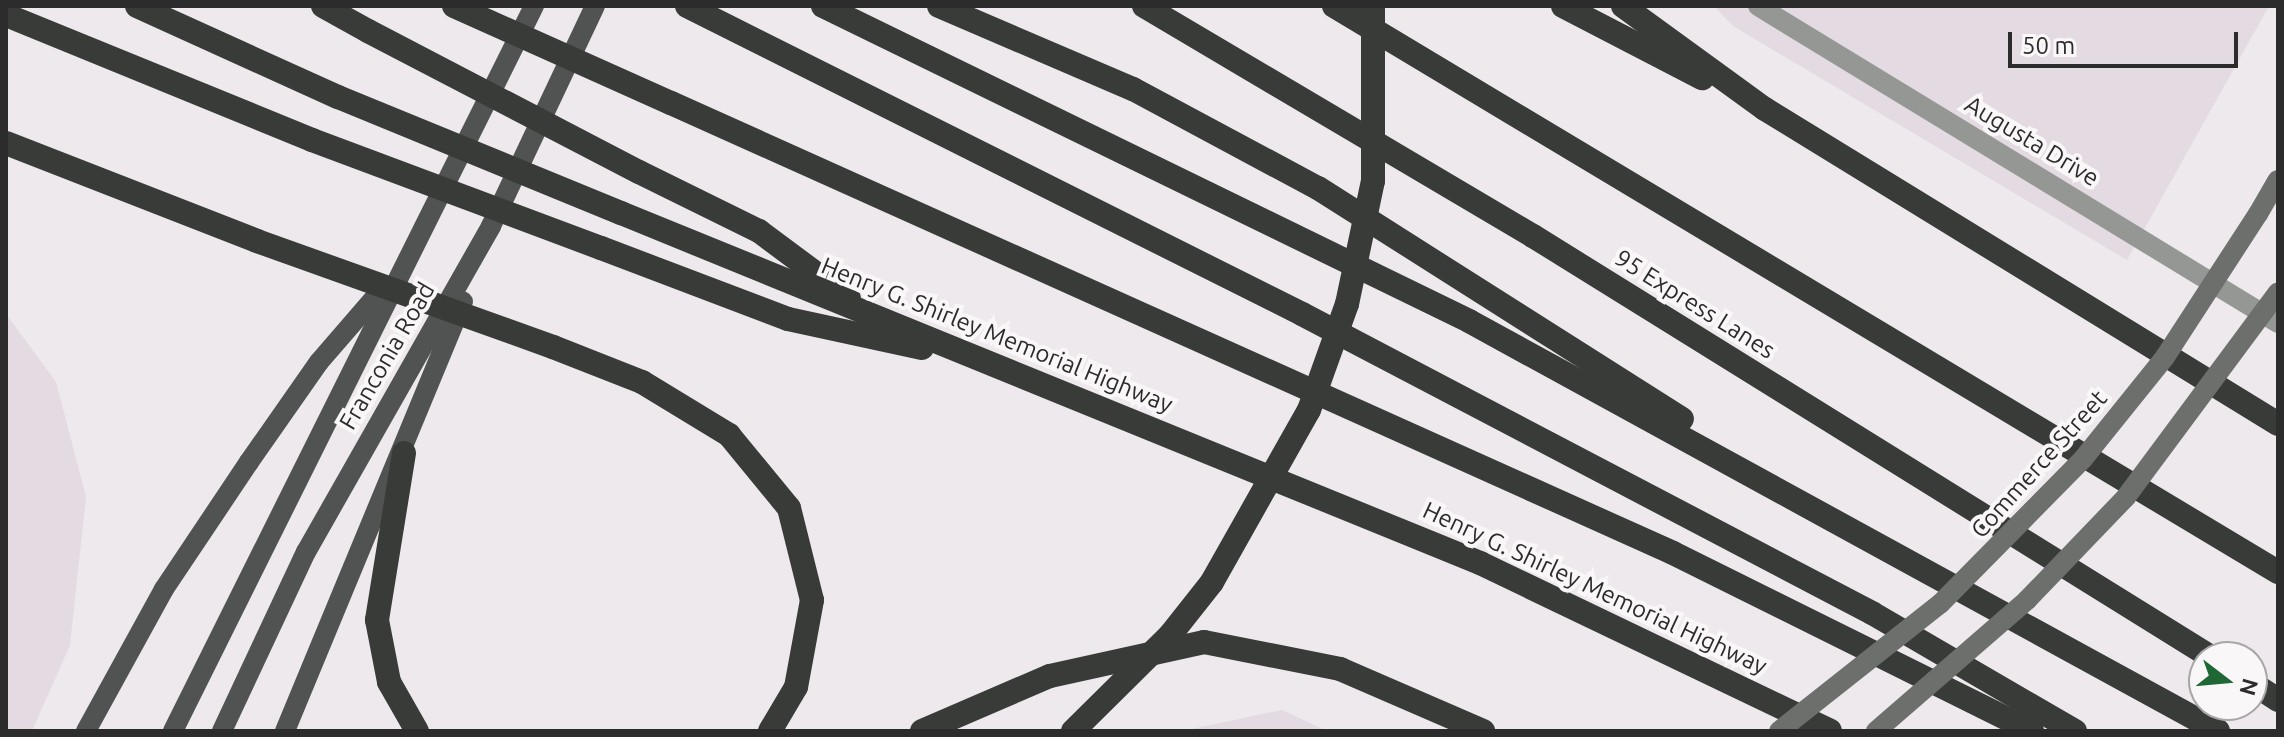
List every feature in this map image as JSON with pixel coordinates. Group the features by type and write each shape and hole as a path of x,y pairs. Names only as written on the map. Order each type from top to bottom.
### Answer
{"highway":[{"name":"Henry G. Shirley Memorial Highway","path":"137,6 338,97 1571,602 1830,731"},
{"path":"323,6 639,172 759,231 873,316"},
{"path":"454,6 1673,553 2032,731"},
{"path":"687,6 1688,516 2075,731"},
{"path":"823,6 1303,236 1818,508 2218,731"},
{"path":"939,6 1133,89 1331,196 1818,508"},
{"name":"95 Express Lanes","path":"1144,6 1533,236 2188,643"},
{"path":"1334,6 2278,572"},
{"path":"1073,731 1171,634 1212,582 1309,410 1347,304 1373,181 1373,6"},
{"path":"1563,6 1765,109"},
{"path":"1623,6 1765,109 2278,424"},
{"path":"6,15 312,140 788,319 986,360"},
{"path":"6,143 257,241 642,382 729,435 789,508 812,600 796,687 770,731"},
{"path":"404,453 377,620 389,682 417,731"},
{"path":"2228,543 2278,584"},
{"path":"922,731 1050,676 1204,642 1340,669 1483,731"}],"main road":[{"name":"Franconia Road","path":"173,731 534,6"},
{"name":"Franconia Road","path":"222,731 306,552 491,226 595,6"},
{"name":"Commerce Street","path":"1779,731 1940,604 2083,459 2165,357 2278,180"},
{"path":"285,731 404,453 491,226"},
{"path":"86,731 164,589 249,462 319,362 408,260"},
{"path":"1876,731 2018,609 2126,497 2278,292"}],"street":[{"name":"Augusta Drive","path":"1758,6 2278,323"}],"shaded area":[{"path":"1714,6 2269,6 2127,260 1733,26"},
{"path":"6,314 56,382 86,497 70,645 32,731 6,731"},
{"path":"1282,710 1327,731 1182,731"}]}
